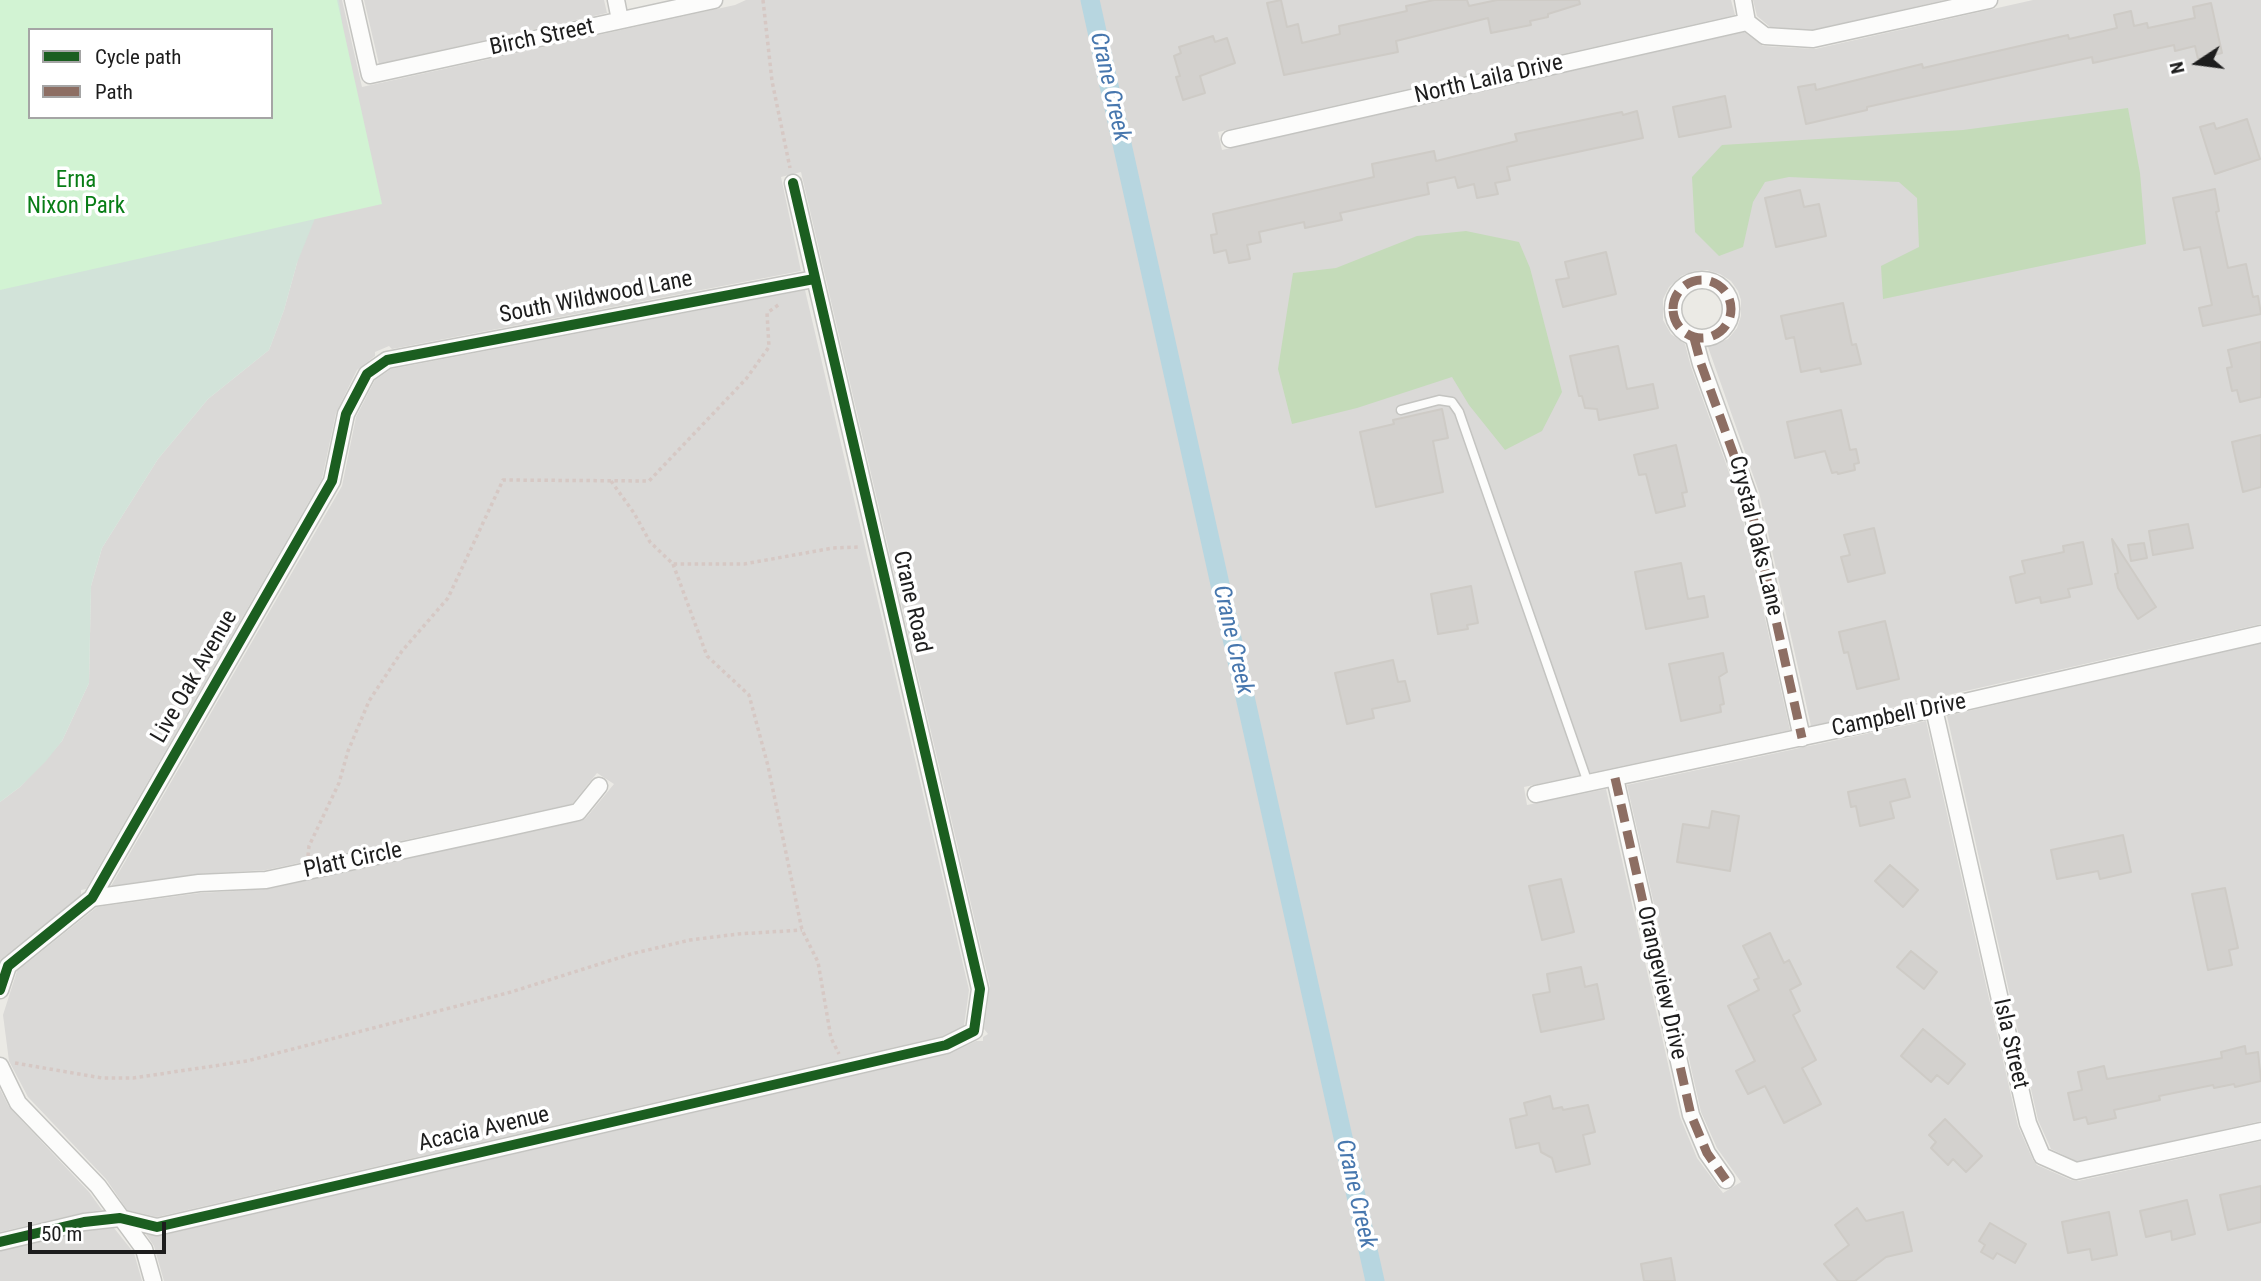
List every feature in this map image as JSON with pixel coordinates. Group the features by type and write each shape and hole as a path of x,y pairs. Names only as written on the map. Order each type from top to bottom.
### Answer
{"street":[{"name":"Birch Street","path":"353,0 370,75 714,0"},
{"path":"616,0 620,20"},
{"path":"1742,0 1747,22 1765,36 1813,39 1989,0"},
{"name":"North Laila Drive","path":"1230,139 1747,22"},
{"name":"Crane Road","path":"793,183 980,989 974,1031"},
{"name":"South Wildwood Lane","path":"387,360 814,279"},
{"name":"Crystal Oaks Lane","path":"1694,338 1748,494 1802,738"},
{"name":"Live Oak Avenue","path":"0,990 8,966 92,898 332,481 346,414 367,374 387,360"},
{"name":"Campbell Drive","path":"1536,794 1934,709 2261,634"},
{"name":"Isla Street","path":"1934,709 2028,1123 2042,1156 2076,1171 2261,1131"},
{"name":"Orangeview Drive","path":"1615,778 1691,1115 1707,1153 1726,1180"},
{"name":"Platt Circle","path":"92,898 199,883 267,880 578,812 599,786"},
{"name":"Acacia Avenue","path":"0,1242 84,1222 120,1218 157,1227 946,1045 974,1031"},
{"path":"5,1065 18,1103 98,1186 144,1249 153,1281"}],"lane":[{"path":"1401,410 1439,400 1452,402 1459,412 1588,783"}],"path":[{"path":"763,0 772,81 793,183"},
{"path":"306,871 309,846 339,783 348,751 369,701 402,650 448,598 503,480 649,481 746,379 769,347 767,313 786,299"},
{"path":"610,481 634,513 650,542 673,564 707,656 749,695 768,766 802,930 818,962 831,1038 847,1068"},
{"path":"673,564 744,564 833,548 876,547"},
{"path":"5,1065 21,1063 102,1078 133,1078 247,1061 511,992 631,954 690,940 738,933 802,930"}],"shaded area":[{"path":"339,0 342,0 362,87 735,5 746,0 1731,0 1735,15 1218,132 1222,150 1744,32 1763,46 1815,49 2033,0 2261,0 2261,624 1811,726 1759,492 1708,347 1728,339 1737,328 1741,316 1741,300 1731,281 1720,274 1707,270 1694,271 1681,276 1669,287 1663,299 1663,320 1671,334 1685,344 1738,497 1790,730 1524,787 1527,805 1606,789 1680,1117 1697,1158 1723,1193 1741,1182 1717,1148 1701,1112 1627,785 1926,721 2018,1126 2033,1160 2037,1165 2078,1181 2261,1141 2261,1281 164,1281 154,1246 146,1234 159,1236 948,1054 976,1041 983,1041 983,1037 988,1034 984,1029 990,986 801,172 781,177 801,271 392,349 389,346 375,352 375,356 357,370 336,413 322,479 86,889 81,890 81,895 0,960 0,802 20,787 62,741 89,683 91,586 102,548 158,459 208,399 269,350 297,263"},
{"path":"364,0 604,0 607,13 379,64"},
{"path":"1753,0 1945,0 1813,30 1770,27 1757,16"},
{"path":"805,290 969,990 964,1026 943,1036 157,1217 127,1210 106,1179 28,1097 9,1061 3,1015 17,971 97,907 200,893 268,889 580,821 586,818 614,784 597,773 572,804 266,870 198,874 111,886 342,486 356,417 375,380 391,369"},
{"path":"2261,643 2261,1121 2078,1162 2051,1149 2038,1120 1947,716"},
{"path":"0,1089 9,1107 89,1192 102,1210 0,1232"},
{"path":"114,1228 134,1253 142,1281 0,1281 0,1251 85,1231"}],"green space":[{"path":"0,0 339,0 347,59 320,206 297,263 269,350 208,399 158,459 102,548 91,586 89,683 62,741 20,787 0,802"},
{"name":"Erna Nixon Park","path":"0,0 337,0 382,204 0,290"},
{"path":"2128,108 2140,173 2146,244 1883,299 1881,266 1919,247 1917,198 1899,182 1789,177 1765,182 1753,202 1743,247 1719,256 1695,232 1692,177 1722,145 1963,130"},
{"path":"1466,231 1519,242 1530,268 1562,392 1542,431 1505,450 1469,405 1452,377 1357,408 1292,424 1278,369 1293,273 1336,268 1417,236"}],"building":[{"path":"1281,0 1287,27 1298,24 1302,43 1340,34 1339,26 1407,11 1406,6 1434,0 1467,0 1469,6 1497,0 1579,0 1580,4 1530,21 1531,25 1491,33 1488,18 1396,41 1398,52 1284,75 1267,3"},
{"path":"2211,3 2222,53 2198,59 2195,46 2175,51 2174,45 2093,63 2092,57 1867,107 1867,110 1806,124 1798,87 1815,84 1816,90 1922,64 1923,68 2068,35 2069,39 2117,28 2114,15 2131,11 2134,26 2147,23 2148,28 2195,18 2193,7"},
{"path":"1213,36 1215,42 1227,38 1235,63 1200,76 1205,93 1183,100 1176,77 1180,76 1174,56 1181,53 1179,47"},
{"path":"1725,96 1731,127 1679,137 1673,107"},
{"path":"1637,111 1643,138 1507,167 1510,180 1495,183 1498,194 1477,198 1474,184 1458,188 1455,177 1427,183 1429,194 1340,213 1342,220 1305,228 1304,222 1259,232 1261,242 1247,245 1250,259 1229,263 1226,250 1214,253 1211,235 1217,234 1213,214 1374,177 1372,164 1434,151 1436,161 1517,141 1515,134"},
{"path":"2247,119 2260,159 2215,174 2200,127 2214,123 2216,129"},
{"path":"2215,189 2219,211 2216,212 2228,268 2246,264 2253,297 2258,296 2261,314 2203,326 2199,308 2212,305 2200,247 2184,250 2173,198"},
{"path":"1800,190 1804,207 1819,204 1826,236 1776,247 1765,198"},
{"path":"1606,252 1616,294 1563,307 1556,280 1569,278 1565,262"},
{"path":"1843,303 1852,345 1856,344 1861,364 1821,372 1820,368 1801,372 1794,337 1786,339 1781,316"},
{"path":"2261,342 2261,397 2240,402 2237,390 2232,391 2227,368 2232,367 2228,350"},
{"path":"1618,346 1627,389 1653,384 1658,408 1599,420 1597,409 1585,408 1582,396 1579,396 1570,356"},
{"path":"1442,409 1448,438 1433,441 1443,492 1376,507 1360,432 1394,424 1393,420"},
{"path":"1841,410 1850,450 1856,449 1859,463 1854,464 1855,470 1832,473 1825,451 1795,458 1787,422"},
{"path":"2261,435 2261,487 2243,492 2232,442"},
{"path":"1676,445 1687,492 1682,493 1685,506 1656,513 1646,474 1639,475 1634,455"},
{"path":"2188,524 2193,548 2153,555 2149,531"},
{"path":"1874,528 1885,573 1848,582 1841,557 1850,555 1844,535"},
{"path":"2112,539 2156,607 2138,619 2118,588"},
{"path":"2083,542 2092,584 2068,589 2070,597 2041,603 2040,597 2016,603 2010,577 2025,573 2022,561 2064,552 2063,546"},
{"path":"2144,543 2147,558 2131,561 2128,545"},
{"path":"1681,563 1688,599 1704,596 1708,617 1646,629 1635,572"},
{"path":"1471,586 1478,623 1467,625 1468,629 1438,634 1431,594"},
{"path":"1885,621 1899,679 1857,689 1848,652 1844,653 1839,632"},
{"path":"1723,653 1727,672 1719,677 1724,704 1720,705 1721,712 1681,721 1669,664"},
{"path":"1393,660 1398,682 1405,681 1410,701 1372,709 1374,718 1347,724 1335,673"},
{"path":"1905,779 1910,797 1890,802 1894,818 1860,826 1856,806 1851,807 1848,792"},
{"path":"1712,811 1739,816 1730,871 1677,862 1683,824 1709,828"},
{"path":"2123,835 2131,872 2100,879 2098,871 2057,879 2051,850"},
{"path":"1890,865 1918,890 1903,907 1875,881"},
{"path":"1561,879 1574,932 1542,940 1529,886"},
{"path":"2225,888 2238,948 2229,950 2232,965 2208,970 2192,894"},
{"path":"1770,933 1784,963 1789,960 1801,984 1790,990 1800,1011 1793,1015 1816,1060 1802,1068 1821,1104 1784,1123 1765,1086 1748,1094 1736,1071 1755,1061 1728,1006 1759,990 1754,980 1759,978 1743,946"},
{"path":"1911,951 1937,972 1924,989 1897,967"},
{"path":"1581,967 1585,987 1597,984 1604,1019 1541,1032 1533,995 1550,992 1547,974"},
{"path":"1923,1029 1965,1064 1948,1084 1937,1075 1931,1082 1901,1056"},
{"path":"2245,1046 2246,1054 2258,1052 2261,1081 2235,1087 2234,1084 2214,1088 2213,1085 2159,1096 2160,1100 2114,1110 2116,1118 2088,1124 2086,1117 2074,1120 2068,1093 2082,1090 2078,1072 2104,1066 2107,1079 2222,1058 2221,1052"},
{"path":"1550,1096 1553,1109 1562,1107 1563,1110 1588,1105 1595,1132 1583,1135 1590,1164 1556,1172 1552,1158 1541,1152 1539,1143 1516,1148 1510,1119 1527,1115 1524,1103"},
{"path":"1945,1119 1982,1156 1966,1172 1953,1159 1948,1165 1931,1148 1936,1142 1929,1135"},
{"path":"2261,1186 2261,1222 2228,1230 2220,1195"},
{"path":"2187,1200 2195,1234 2172,1240 2171,1231 2146,1237 2140,1211"},
{"path":"1857,1208 1866,1221 1903,1212 1912,1251 1886,1257 1855,1281 1838,1281 1824,1264 1849,1245 1835,1225"},
{"path":"2109,1212 2117,1255 2092,1260 2090,1249 2068,1253 2062,1222"},
{"path":"1990,1223 2026,1244 2015,1263 1997,1253 1993,1259 1981,1252 1985,1245 1979,1241"},
{"path":"1671,1258 1675,1281 1644,1281 1641,1264"}],"waterway":[{"name":"Crane Creek","path":"1090,0 1375,1281"}],"marked path":[{"path":"1696,280 1708,280 1723,288 1731,303 1731,309 1731,315 1723,330 1708,338 1696,338 1681,330 1673,315 1673,303 1681,288 1696,280"},
{"path":"1694,338 1748,494 1802,738"},
{"path":"1615,778 1691,1115 1707,1153 1726,1180"}],"cycle path":[{"path":"0,1242 84,1222 120,1218 157,1227 946,1045 974,1031 980,989 793,183"},
{"path":"0,990 8,966 92,898 332,481 346,414 367,374 387,360 814,279"}]}
